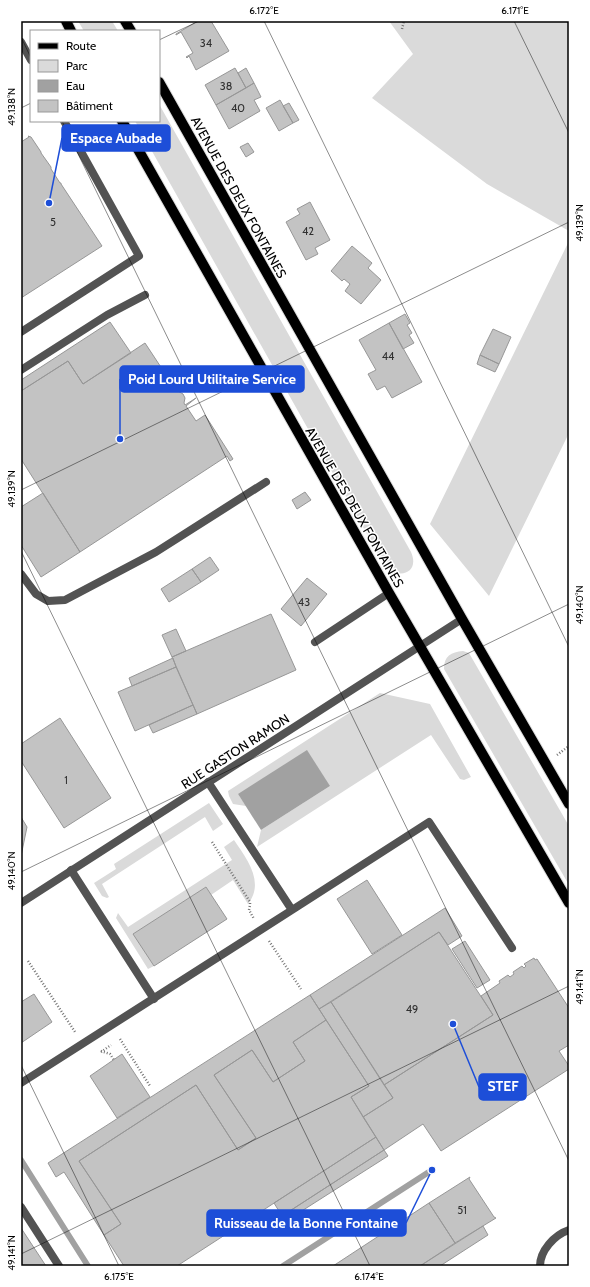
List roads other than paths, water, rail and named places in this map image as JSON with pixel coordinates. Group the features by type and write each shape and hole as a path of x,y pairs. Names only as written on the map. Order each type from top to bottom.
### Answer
{"main road":[{"path":"66,21 70,30"},
{"path":"125,21 130,30"},
{"name":"AVENUE DES DEUX FONTAINES","path":"160,84 462,619 569,804"},
{"name":"AVENUE DES DEUX FONTAINES","path":"123,122 389,593 569,903"}],"street":[{"path":"21,42 30,58"},
{"path":"21,332 139,256 65,122"},
{"path":"21,370 107,315 145,295"},
{"path":"21,574 36,594 48,601 65,600 156,552 266,482"},
{"path":"315,642 389,593"},
{"name":"RUE GASTON RAMON","path":"21,903 462,619"},
{"path":"208,782 292,910"},
{"path":"21,1083 429,822 512,948"},
{"path":"72,870 154,999"},
{"path":"21,1206 60,1266"},
{"path":"540,1266 540,1260 549,1244 564,1232 569,1230"}],"water":[{"path":"307,750 330,786 261,830 238,794"}],"waterway":[{"path":"21,1160 88,1266"},
{"path":"283,1266 432,1170"}],"place":[{"name":"Espace Aubade","path":"49,203"},
{"name":"Poid Lourd Utilitaire Service","path":"120,439"},
{"name":"STEF","path":"453,1024"},
{"name":"Ruisseau de la Bonne Fontaine","path":"432,1170"}]}
